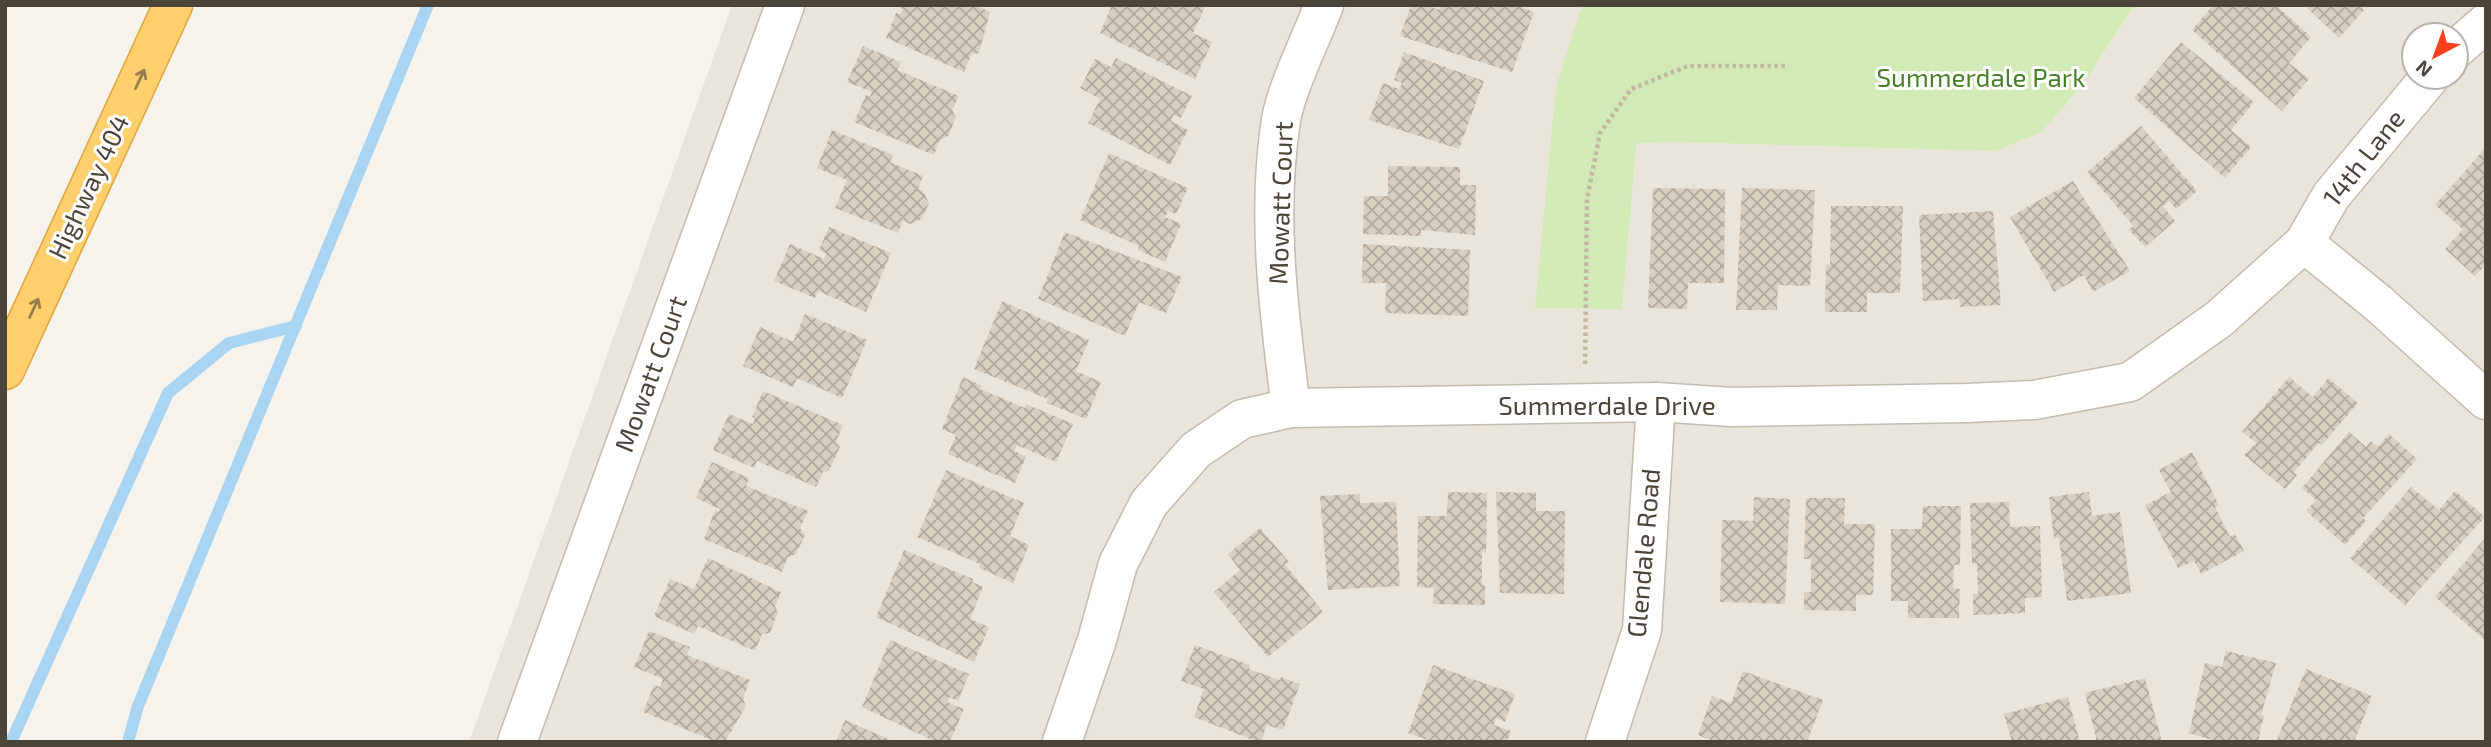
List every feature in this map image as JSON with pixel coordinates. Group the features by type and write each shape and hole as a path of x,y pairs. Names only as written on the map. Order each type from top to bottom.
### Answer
{"highway":[{"name":"Highway 404","path":"5,370 173,5"}],"street":[{"name":"Mowatt Court","path":"519,741 785,5"},
{"name":"Mowatt Court","path":"1292,408 1277,291 1276,194 1281,118 1324,5"},
{"path":"2470,37 2486,23"},
{"name":"14th Lane","path":"2304,243 2331,196 2418,91"},
{"name":"Summerdale Drive","path":"1062,742 1097,640 1118,564 1149,503 1196,450 1242,419 1292,408 1656,402 1732,407 2034,400 2130,382 2166,360 2219,319 2304,243"},
{"path":"2304,243 2378,303 2486,400"},
{"name":"Glendale Road","path":"1605,742 1642,630 1656,402"}],"path":[{"path":"1585,403 1587,199 1600,132 1631,89 1688,66 1785,66"}],"shaded area":[{"path":"732,5 1582,5 1556,86 1636,144 1667,142 1996,151 2042,132 2083,84 2135,5 2486,5 2486,742 469,742"}],"green space":[{"name":"Summerdale Park","path":"1582,5 2135,5 2083,84 2042,132 1996,151 1667,142 1636,144 1622,309 1535,308 1556,86"}],"building":[{"path":"895,5 975,5 990,12 979,53 971,55 964,72 886,38 896,13 900,14 903,9"},
{"path":"1112,5 1206,5 1193,33 1212,42 1195,79 1100,33"},
{"path":"1411,5 1427,5 1439,10 1441,5 1515,5 1534,12 1512,72 1400,36"},
{"path":"2213,5 2276,5 2311,37 2289,63 2309,79 2282,111 2192,30"},
{"path":"2304,5 2358,5 2364,10 2339,38"},
{"path":"2181,42 2254,102 2231,130 2251,147 2225,178 2134,98"},
{"path":"863,46 901,62 897,70 959,96 952,110 956,117 948,136 940,140 934,155 854,122 866,95 870,97 872,92 847,82"},
{"path":"1404,52 1484,81 1459,149 1369,120 1383,83 1399,89 1402,83 1394,80"},
{"path":"1116,58 1192,96 1181,118 1174,115 1171,121 1188,130 1170,165 1088,123 1100,99 1080,88 1095,59 1111,67"},
{"path":"2141,126 2197,191 2176,209 2169,201 2163,206 2175,221 2145,247 2129,230 2133,226 2130,222 2087,172"},
{"path":"832,130 893,155 890,162 923,176 918,189 923,191 929,203 922,219 910,224 903,221 898,233 835,208 847,180 817,168"},
{"path":"2486,147 2486,264 2475,276 2445,249 2463,229 2435,205"},
{"path":"1109,153 1188,188 1176,214 1168,211 1165,217 1181,224 1165,262 1138,250 1139,246 1080,220"},
{"path":"1388,166 1460,167 1460,185 1476,185 1475,235 1421,230 1421,236 1363,234 1364,196 1388,196"},
{"path":"2073,181 2130,271 2093,292 2084,275 2054,292 2010,217"},
{"path":"1653,188 1725,189 1724,283 1688,283 1687,309 1648,308"},
{"path":"1742,188 1815,190 1810,286 1778,285 1777,310 1736,310"},
{"path":"1831,206 1903,206 1900,293 1867,293 1867,312 1825,312 1826,264 1830,265"},
{"path":"1993,211 2001,305 1960,307 1959,299 1923,301 1919,215"},
{"path":"829,227 891,253 866,312 818,291 815,298 774,281 790,244 824,259 826,253 819,250"},
{"path":"1065,232 1182,277 1166,313 1139,302 1125,336 1038,299"},
{"path":"1363,244 1470,250 1468,316 1385,313 1386,283 1362,283"},
{"path":"1002,301 1089,340 1076,371 1101,382 1086,419 1047,403 1048,399 974,369"},
{"path":"805,314 867,340 842,398 797,378 793,387 743,366 760,327 793,342"},
{"path":"963,377 982,386 980,389 1025,408 1026,404 1073,424 1056,462 1017,445 1014,451 1026,456 1015,483 948,454 956,435 942,429"},
{"path":"2289,377 2313,397 2328,378 2358,403 2322,445 2319,443 2294,472 2297,475 2285,489 2244,455 2256,443 2242,432"},
{"path":"763,391 843,425 836,442 840,447 829,471 823,472 816,487 757,461 754,468 713,450 729,414 753,424 755,418 752,417"},
{"path":"2349,432 2366,447 2371,441 2378,447 2389,434 2417,459 2363,518 2366,521 2345,545 2306,511 2316,500 2302,488"},
{"path":"2192,452 2219,505 2215,507 2230,537 2235,534 2244,551 2201,574 2194,561 2178,568 2145,505 2171,492 2159,470"},
{"path":"712,462 749,478 746,486 808,511 800,528 805,535 796,554 788,557 782,572 704,539 715,510 719,512 720,509 696,498"},
{"path":"946,470 1024,503 1010,536 1029,545 1013,583 979,568 980,564 917,537"},
{"path":"2411,487 2439,510 2455,491 2485,517 2405,605 2350,558"},
{"path":"1448,492 1487,493 1486,553 1482,552 1485,605 1433,604 1434,588 1417,587 1418,516 1447,516"},
{"path":"1496,492 1536,493 1536,511 1565,511 1564,594 1500,593"},
{"path":"2089,492 2092,516 2120,512 2131,593 2067,601 2059,538 2054,539 2049,497"},
{"path":"1360,494 1360,503 1396,502 1400,586 1328,590 1320,496"},
{"path":"1754,497 1790,499 1785,604 1720,602 1722,520 1753,521"},
{"path":"1806,498 1845,498 1844,524 1875,524 1873,595 1856,595 1856,611 1804,610 1804,592 1811,592 1811,559 1804,559"},
{"path":"2009,502 2010,527 2040,526 2042,597 2025,598 2025,613 1973,615 1973,594 1978,594 1977,563 1972,564 1970,503"},
{"path":"1923,506 1961,506 1960,565 1954,565 1953,588 1960,589 1959,618 1908,618 1908,601 1891,601 1891,529 1922,529"},
{"path":"1260,528 1289,562 1285,564 1323,612 1268,657 1214,592 1240,570 1228,554"},
{"path":"2486,537 2486,641 2435,597"},
{"path":"904,550 973,579 972,582 983,587 970,619 989,627 974,662 876,617"},
{"path":"708,558 781,592 775,607 778,612 770,633 762,634 755,651 698,626 694,634 654,616 670,579 694,589"},
{"path":"649,631 690,647 687,655 750,680 743,699 746,706 725,742 717,742 643,712 654,685 660,687 663,679 634,667"},
{"path":"890,640 969,674 958,701 949,697 947,702 964,709 950,742 936,742 862,707"},
{"path":"1195,645 1250,665 1249,669 1300,684 1283,730 1267,725 1261,742 1258,742 1194,717 1204,689 1181,681"},
{"path":"2226,651 2276,663 2261,715 2264,715 2258,742 2219,742 2189,733 2205,663 2222,667"},
{"path":"1433,665 1515,694 1505,722 1496,718 1494,725 1511,731 1507,742 1433,742 1408,733"},
{"path":"2306,669 2372,696 2354,742 2276,742"},
{"path":"1743,671 1823,700 1807,742 1716,742 1698,735 1712,696 1731,703"},
{"path":"2145,678 2162,742 2097,742 2085,693"},
{"path":"2068,697 2080,742 2012,742 2004,714"},
{"path":"845,720 895,742 836,742"}],"waterway":[{"path":"128,742 138,706 428,5"},
{"path":"11,742 168,393 229,343 296,326"}]}
